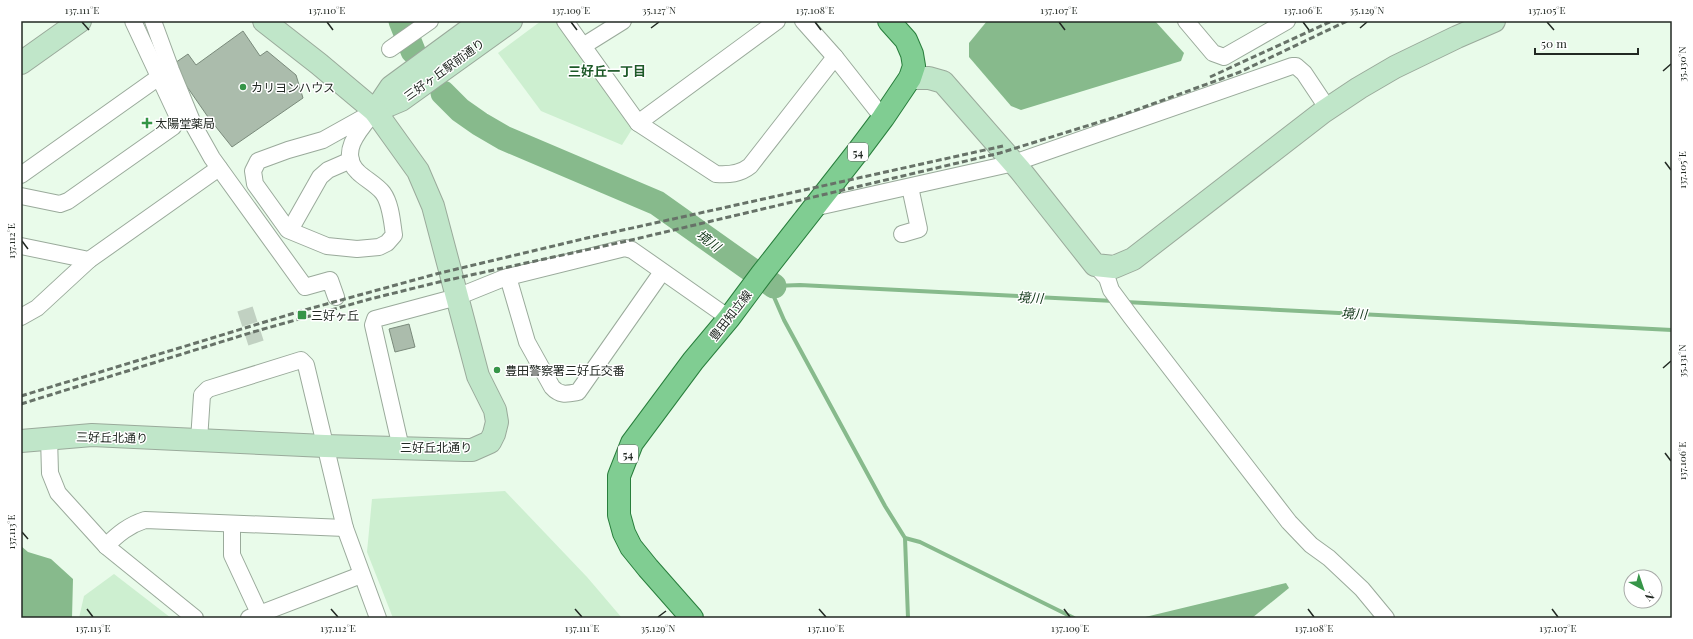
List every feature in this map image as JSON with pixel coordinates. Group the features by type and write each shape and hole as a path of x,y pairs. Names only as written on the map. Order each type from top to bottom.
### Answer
{"main road":[{"name":"豊田知立線","path":"692,618 631,547 624,534 619,515 619,476 632,444 693,361 884,118 910,78 914,66 912,54 906,40 889,21"}],"street":[{"path":"21,63 80,21"},
{"path":"21,196 60,204 68,201 173,127 176,122 176,116 133,21"},
{"path":"152,21 194,126 219,168 305,287 330,280 336,297"},
{"name":"三好丘北通り","path":"21,441 49,437 92,435 325,446 472,450 490,442 497,422 495,410 478,376 433,206 418,171 375,111 325,68 264,21"},
{"path":"390,49 430,21"},
{"path":"375,111 327,138 258,161 252,172 255,184 290,230 327,246 357,249 379,247 387,243 394,235 388,204 383,193 356,170 349,158 350,147 353,140 375,111 391,86 481,21"},
{"name":"三好ヶ丘駅前通り","path":"375,111 401,100 511,21"},
{"path":"565,21 638,122 716,174 743,172 750,166 835,57"},
{"path":"583,46 623,21"},
{"path":"638,122 777,21"},
{"path":"803,21 835,57 884,118"},
{"path":"1186,21 1213,54 1224,57 1283,22"},
{"path":"1095,265 1114,267 1133,259 1328,109 1375,77 1457,37 1494,21"},
{"path":"814,208 1014,164 1292,66 1296,66 1304,73 1328,109"},
{"path":"21,175 158,77"},
{"path":"910,78 929,78 943,82 1014,164 1106,278 1111,290 1289,522 1311,545 1329,558 1362,589 1386,618"},
{"path":"290,230 320,177 328,170 350,160"},
{"path":"21,317 37,308 89,260 219,168"},
{"path":"902,234 919,229 910,186"},
{"path":"21,246 89,260"},
{"path":"401,448 373,325 375,319 458,297 508,277 625,248 632,250 662,272 735,309"},
{"path":"508,277 527,342 552,387 558,393 567,394 578,392 662,272"},
{"path":"199,440 202,396 208,389 301,360 306,365 345,528 378,618"},
{"path":"49,437 50,473 58,493 106,546 195,618"},
{"path":"106,546 123,530 134,523 145,520 345,528"},
{"path":"232,524 232,555 254,616 361,575"}],"shaded area":[{"path":"541,21 557,21 634,126 622,145 541,111 498,53"},
{"path":"987,21 1155,21 1184,53 1181,61 1021,110 1011,106 969,57 969,43"},
{"path":"505,491 587,577 622,618 393,618 367,552 372,499"},
{"path":"21,546 28,552 51,559 73,579 72,618 21,618"},
{"path":"114,574 171,618 79,618 84,596"},
{"path":"1286,583 1289,588 1252,618 1141,618"}],"building":[{"name":"カリヨンハウス","path":"243,31 260,56 267,51 296,75 303,98 232,147 208,117 172,65 188,54 196,65"},
{"path":"409,324 415,347 395,352 389,329"}],"waterway":[{"name":"境川","path":"401,21 413,51"},
{"name":"境川","path":"443,93 460,110 504,138 657,203 774,286"},
{"path":"908,618 905,538 885,506 784,320 774,297 774,286 800,285 1114,301"},
{"name":"境川","path":"1125,302 1672,330"},
{"path":"905,538 920,542 1074,618"}],"tunnel":[{"path":"245,309 256,343"}],"railway":[{"path":"1210,77 1332,21"},
{"path":"21,404 253,332 370,299 439,282 627,241 1000,153 1125,114 1240,72 1347,21"},
{"path":"21,396 301,311 436,274 587,238 1003,146"}],"place":[{"name":"カリヨンハウス","path":"243,87"},
{"name":"太陽堂薬局","path":"147,123"},
{"name":"三好ヶ丘","path":"302,315"},
{"name":"豊田警察署三好丘交番","path":"497,370"}],"district":[{"name":"三好丘一丁目","path":"607,70"}]}
